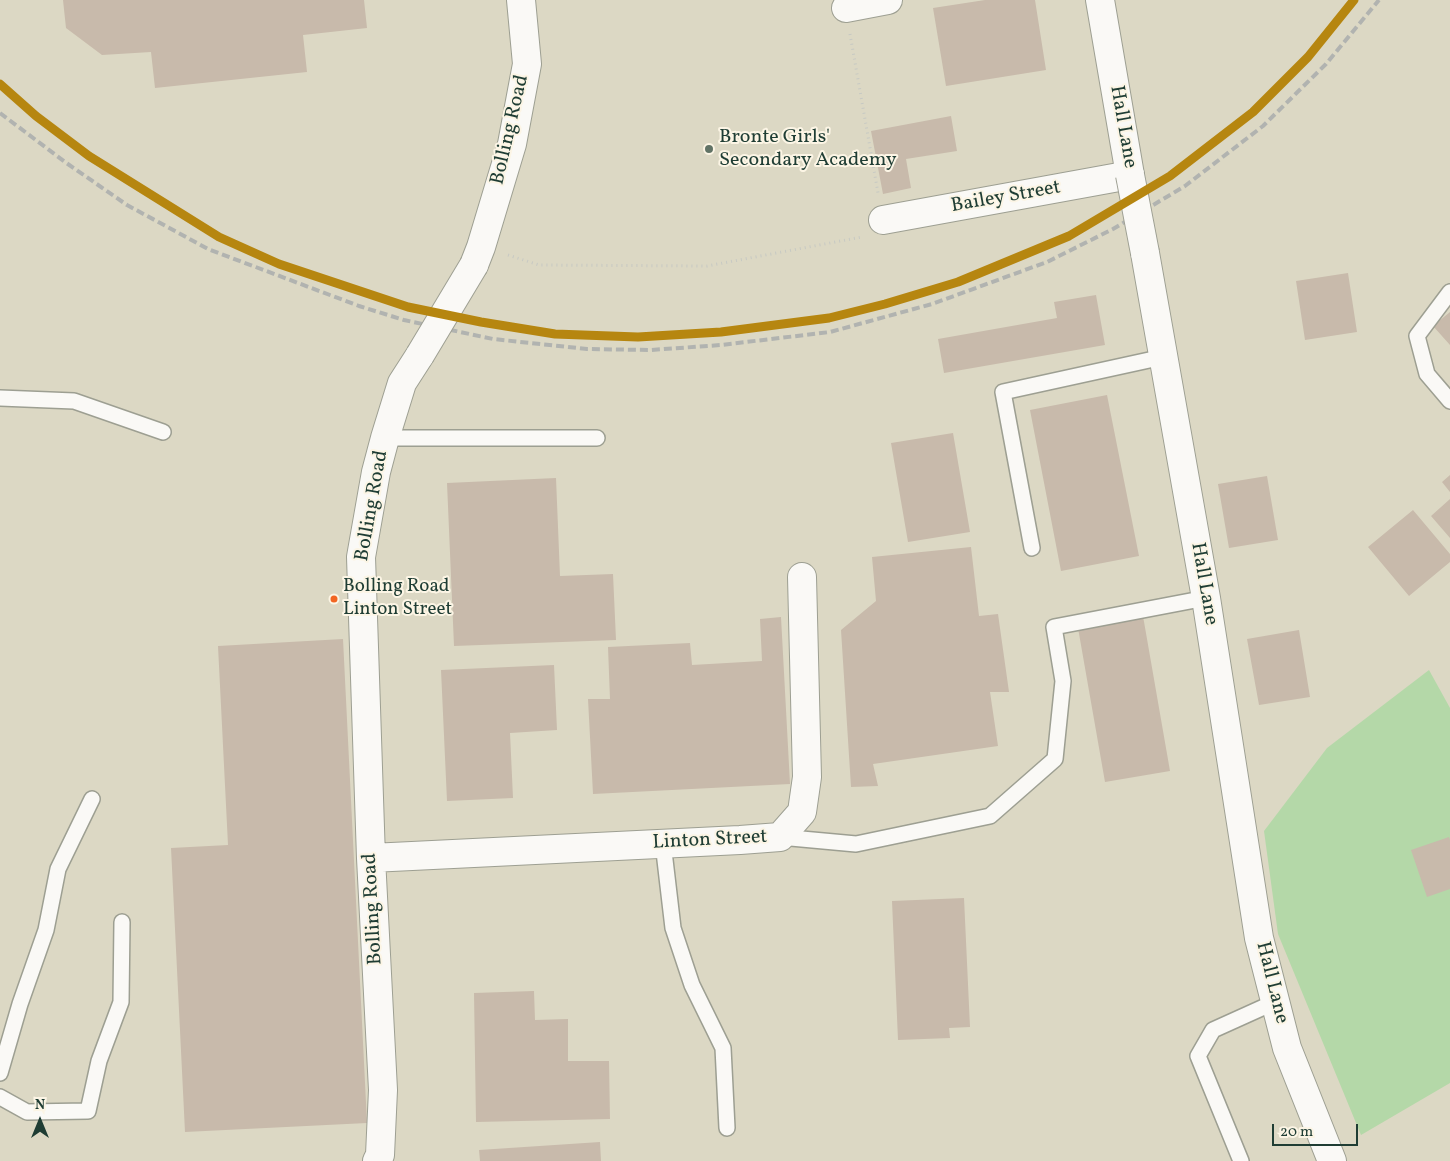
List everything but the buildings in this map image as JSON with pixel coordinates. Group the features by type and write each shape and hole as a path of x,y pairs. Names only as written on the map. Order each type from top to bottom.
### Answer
{"street":[{"name":"Bolling Road","path":"377,1161 380,1155 383,1090 371,858 361,557 376,472 402,383 420,356 477,256 512,144 527,64 521,0"},
{"path":"846,8 888,0"},
{"name":"Hall Lane","path":"1100,0 1206,598 1258,930 1287,1048 1332,1161"},
{"name":"Bailey Street","path":"883,220 1130,175"},
{"name":"Linton Street","path":"371,858 780,837 802,812 807,777 802,577"}],"lane":[{"path":"1450,292 1417,336 1427,374 1450,401"},
{"path":"1032,548 1002,392 1163,357"},
{"path":"0,398 74,401 162,432"},
{"path":"385,438 596,438"},
{"path":"780,837 856,844 990,816 1055,759 1063,681 1054,627 1206,598"},
{"path":"0,1073 20,1004 46,930 58,869 92,799"},
{"path":"663,843 673,928 692,985 723,1048 728,1128"},
{"path":"0,1097 27,1112 88,1111 99,1061 121,1002 122,922"},
{"path":"1241,1161 1198,1056 1212,1030 1275,1002"}],"path":[{"path":"477,256 540,265 707,266 874,234 883,220 846,8"}],"green space":[{"path":"1429,670 1450,708 1450,1083 1361,1135 1278,934 1264,831 1327,748"}],"railway":[{"path":"0,113 65,162 127,205 208,249 359,306 404,320 493,339 587,349 651,350 721,345 830,332 932,304 1047,262 1113,229 1185,186 1263,126 1326,64 1379,0"}],"transit line":[{"path":"0,84 36,116 89,156 219,237 279,264 408,307 481,322 555,334 638,337 721,332 829,318 885,304 958,282 1069,236 1170,176 1253,112 1308,57 1354,0"}],"place":[{"name":"Bronte Girls' Secondary Academy","path":"709,149"},
{"name":"Bolling Road Linton Street","path":"334,599"}]}
